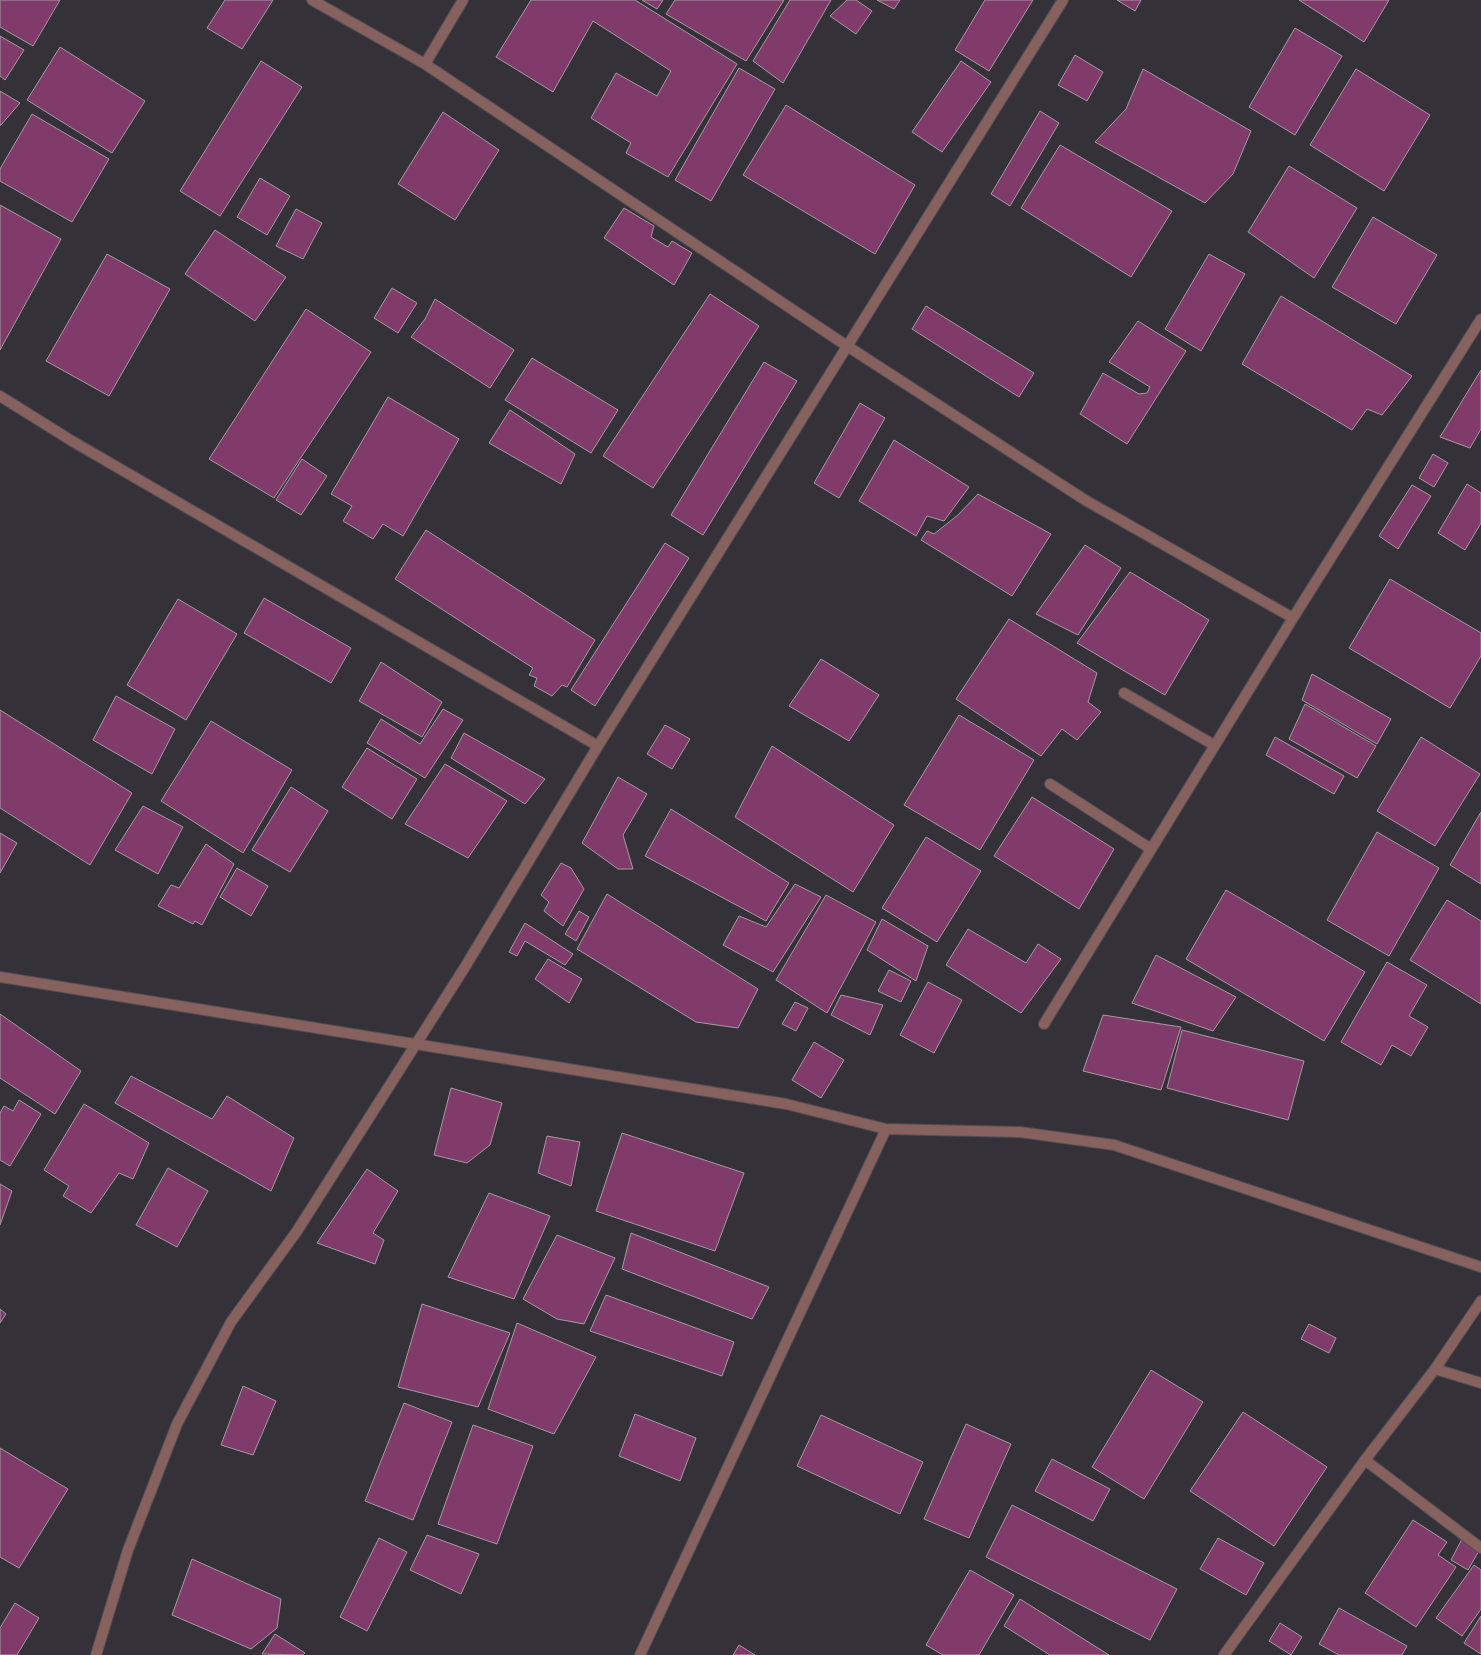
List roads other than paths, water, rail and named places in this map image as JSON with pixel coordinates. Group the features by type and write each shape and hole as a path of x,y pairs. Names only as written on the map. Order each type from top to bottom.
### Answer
{"street":[{"path":"312,0 424,64 847,346 1084,500 1293,618"},
{"path":"424,64 463,0"},
{"path":"96,1655 128,1550 176,1424 231,1322 296,1231 465,967 598,746 1063,0"},
{"path":"1044,1024 1214,745 1481,319"},
{"path":"0,396 72,441 598,746"},
{"path":"1124,693 1214,745"},
{"path":"1050,784 1151,849"},
{"path":"0,977 415,1046 786,1104 886,1129 1020,1132 1114,1145 1481,1267"},
{"path":"640,1655 886,1129"},
{"path":"1224,1655 1365,1460 1435,1370 1481,1302"},
{"path":"1435,1370 1481,1383"},
{"path":"1365,1460 1481,1548"}]}
